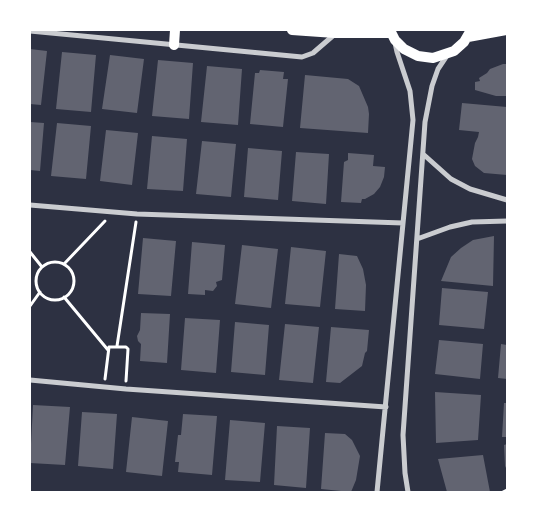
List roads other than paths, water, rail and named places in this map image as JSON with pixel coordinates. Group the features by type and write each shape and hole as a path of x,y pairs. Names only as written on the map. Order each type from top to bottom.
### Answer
{"main road":[{"path":"174,45 175,30"},
{"path":"292,30 392,34 404,49 418,56 433,58 448,54 459,47 470,33 506,30"}],"street":[{"path":"30,31 302,58 314,52 336,32"},
{"path":"377,492 404,223 413,111 410,92 392,34"},
{"path":"408,492 403,435 427,104 438,69 448,54"},
{"path":"423,154 451,179 470,189 507,200"},
{"path":"30,206 137,214 404,223"},
{"path":"417,239 472,222 507,221"},
{"path":"30,380 126,389 386,407"}]}
